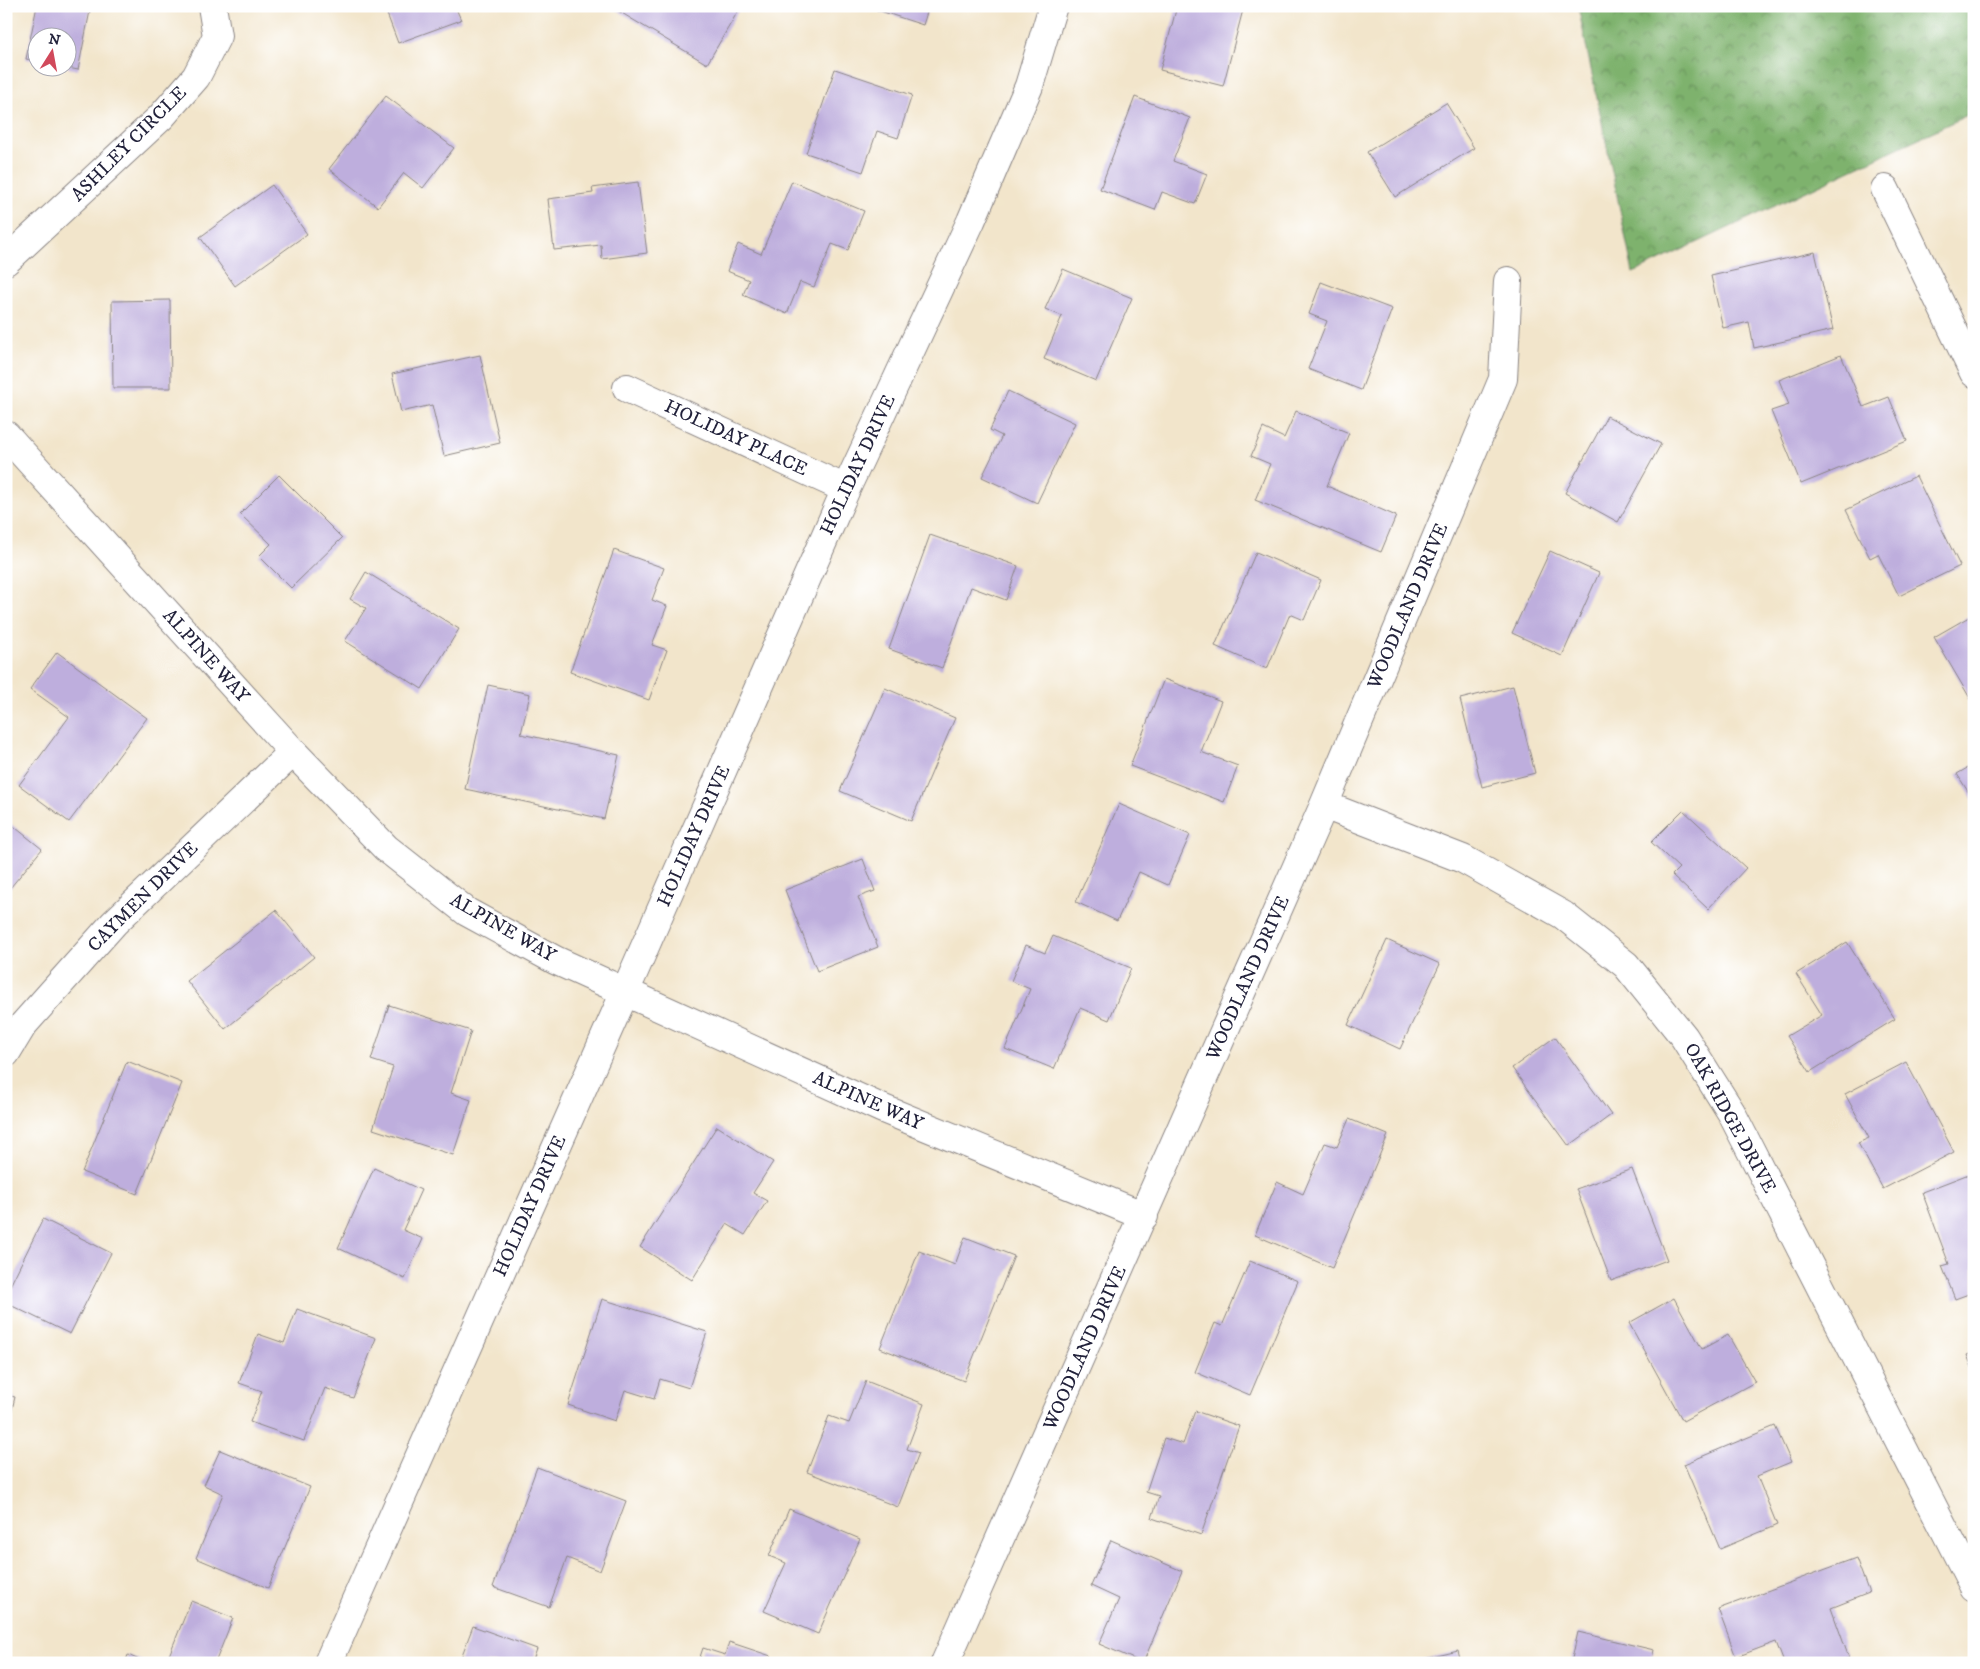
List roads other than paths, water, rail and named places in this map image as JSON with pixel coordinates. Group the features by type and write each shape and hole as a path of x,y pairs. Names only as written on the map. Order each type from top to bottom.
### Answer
{"street":[{"name":"ASHLEY CIRCLE","path":"6,261 161,117 196,77 217,36 212,6"},
{"name":"HOLIDAY DRIVE","path":"328,1663 626,992 846,489 983,194 1029,86 1053,6"},
{"path":"1885,189 1974,373"},
{"name":"WOODLAND DRIVE","path":"945,1663 1324,805 1503,379 1508,281"},
{"name":"HOLIDAY PLACE","path":"627,388 846,489"},
{"name":"ALPINE WAY","path":"6,435 293,752 386,848 467,912 556,960 881,1108 1144,1216"},
{"name":"CAYMEN DRIVE","path":"6,1053 23,1025 114,923 293,752"},
{"name":"OAK RIDGE DRIVE","path":"1324,805 1463,859 1563,916 1626,964 1684,1037 1731,1112 1974,1587"}]}
